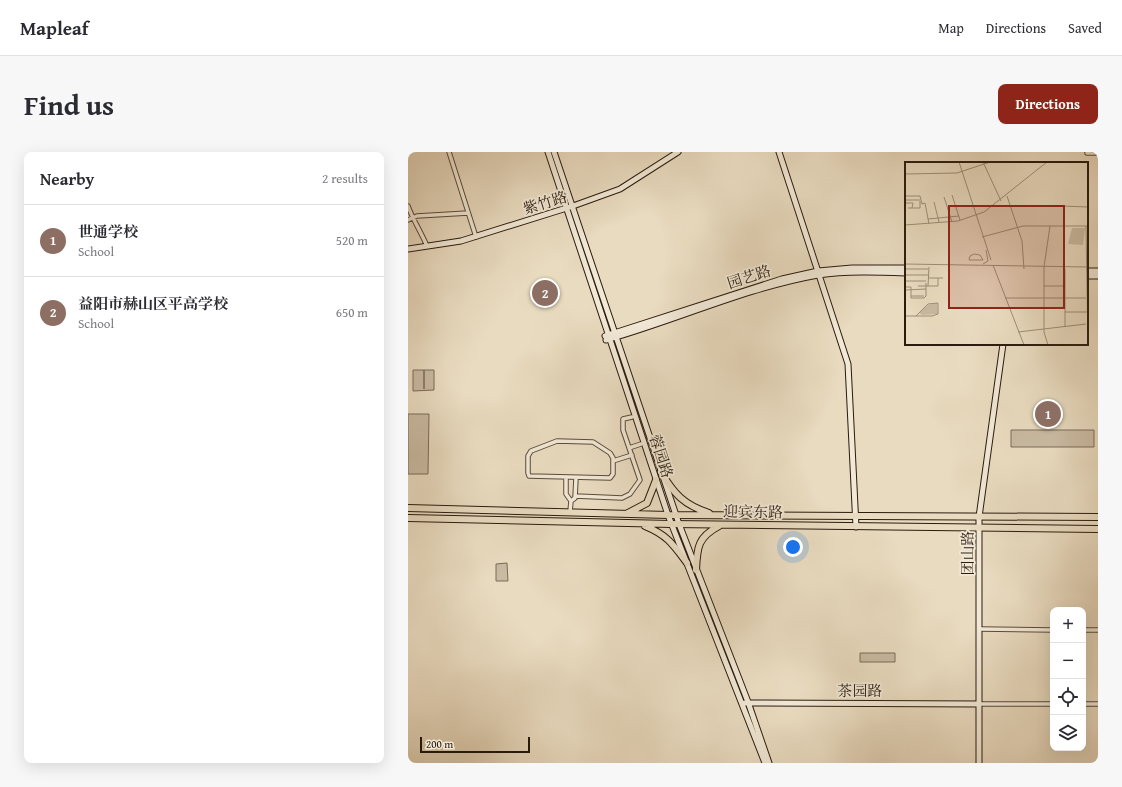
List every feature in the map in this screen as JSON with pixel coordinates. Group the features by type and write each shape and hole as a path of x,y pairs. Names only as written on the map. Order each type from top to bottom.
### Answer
{"highway":[{"path":"661,472 671,489 683,501 695,509 720,515 722,525 709,531 701,539 697,552 696,570"},
{"path":"628,513 646,503 656,480"},
{"name":"迎宾东路","path":"408,508 668,515 1098,517"},
{"path":"448,509 448,519"},
{"path":"619,513 619,523"},
{"name":"迎宾东路","path":"408,518 639,524 1098,529"},
{"path":"639,524 661,532 672,542 687,563"}],"street":[{"path":"449,152 476,236"},
{"name":"蓉园路","path":"548,152 671,524 765,763"},
{"name":"蓉园路","path":"554,152 573,206 610,337 696,570 748,702 769,763"},
{"name":"紫竹路","path":"408,249 461,241 573,206 620,189 678,152"},
{"path":"779,152 850,372 856,527"},
{"path":"1087,153 1098,153"},
{"path":"408,206 410,220"},
{"path":"410,220 417,216 468,213"},
{"path":"410,220 417,223 427,246"},
{"name":"园艺路","path":"610,337 774,285 819,273 852,268 905,268"},
{"name":"园艺路","path":"819,273 905,273"},
{"name":"团山路","path":"979,763 979,517 1003,345"},
{"path":"575,496 622,498 630,494 640,480 623,430 623,419 632,417"},
{"path":"557,441 589,441 610,453 613,461 613,474 610,478 566,478 529,476 528,456 531,451 557,441"},
{"path":"629,448 641,444"},
{"path":"613,461 632,455"},
{"path":"566,478 566,494 571,500"},
{"path":"570,512 571,500 575,496 576,478"},
{"path":"979,629 1050,630"},
{"path":"1086,630 1098,630"},
{"name":"茶园路","path":"742,704 748,702 979,704"},
{"path":"979,704 1050,704"},
{"path":"1086,704 1098,704"}],"shaded area":[{"path":"413,370 434,370 434,390 413,391"},
{"path":"408,414 429,414 428,474 408,474"},
{"path":"1011,430 1094,430 1094,447 1011,447"},
{"path":"507,563 508,581 496,581 496,564"},
{"path":"860,653 895,653 895,662 860,662"}],"place":[{"name":"益阳市赫山区平高学校","path":"545,293"},
{"name":"世通学校","path":"1048,414"}]}
